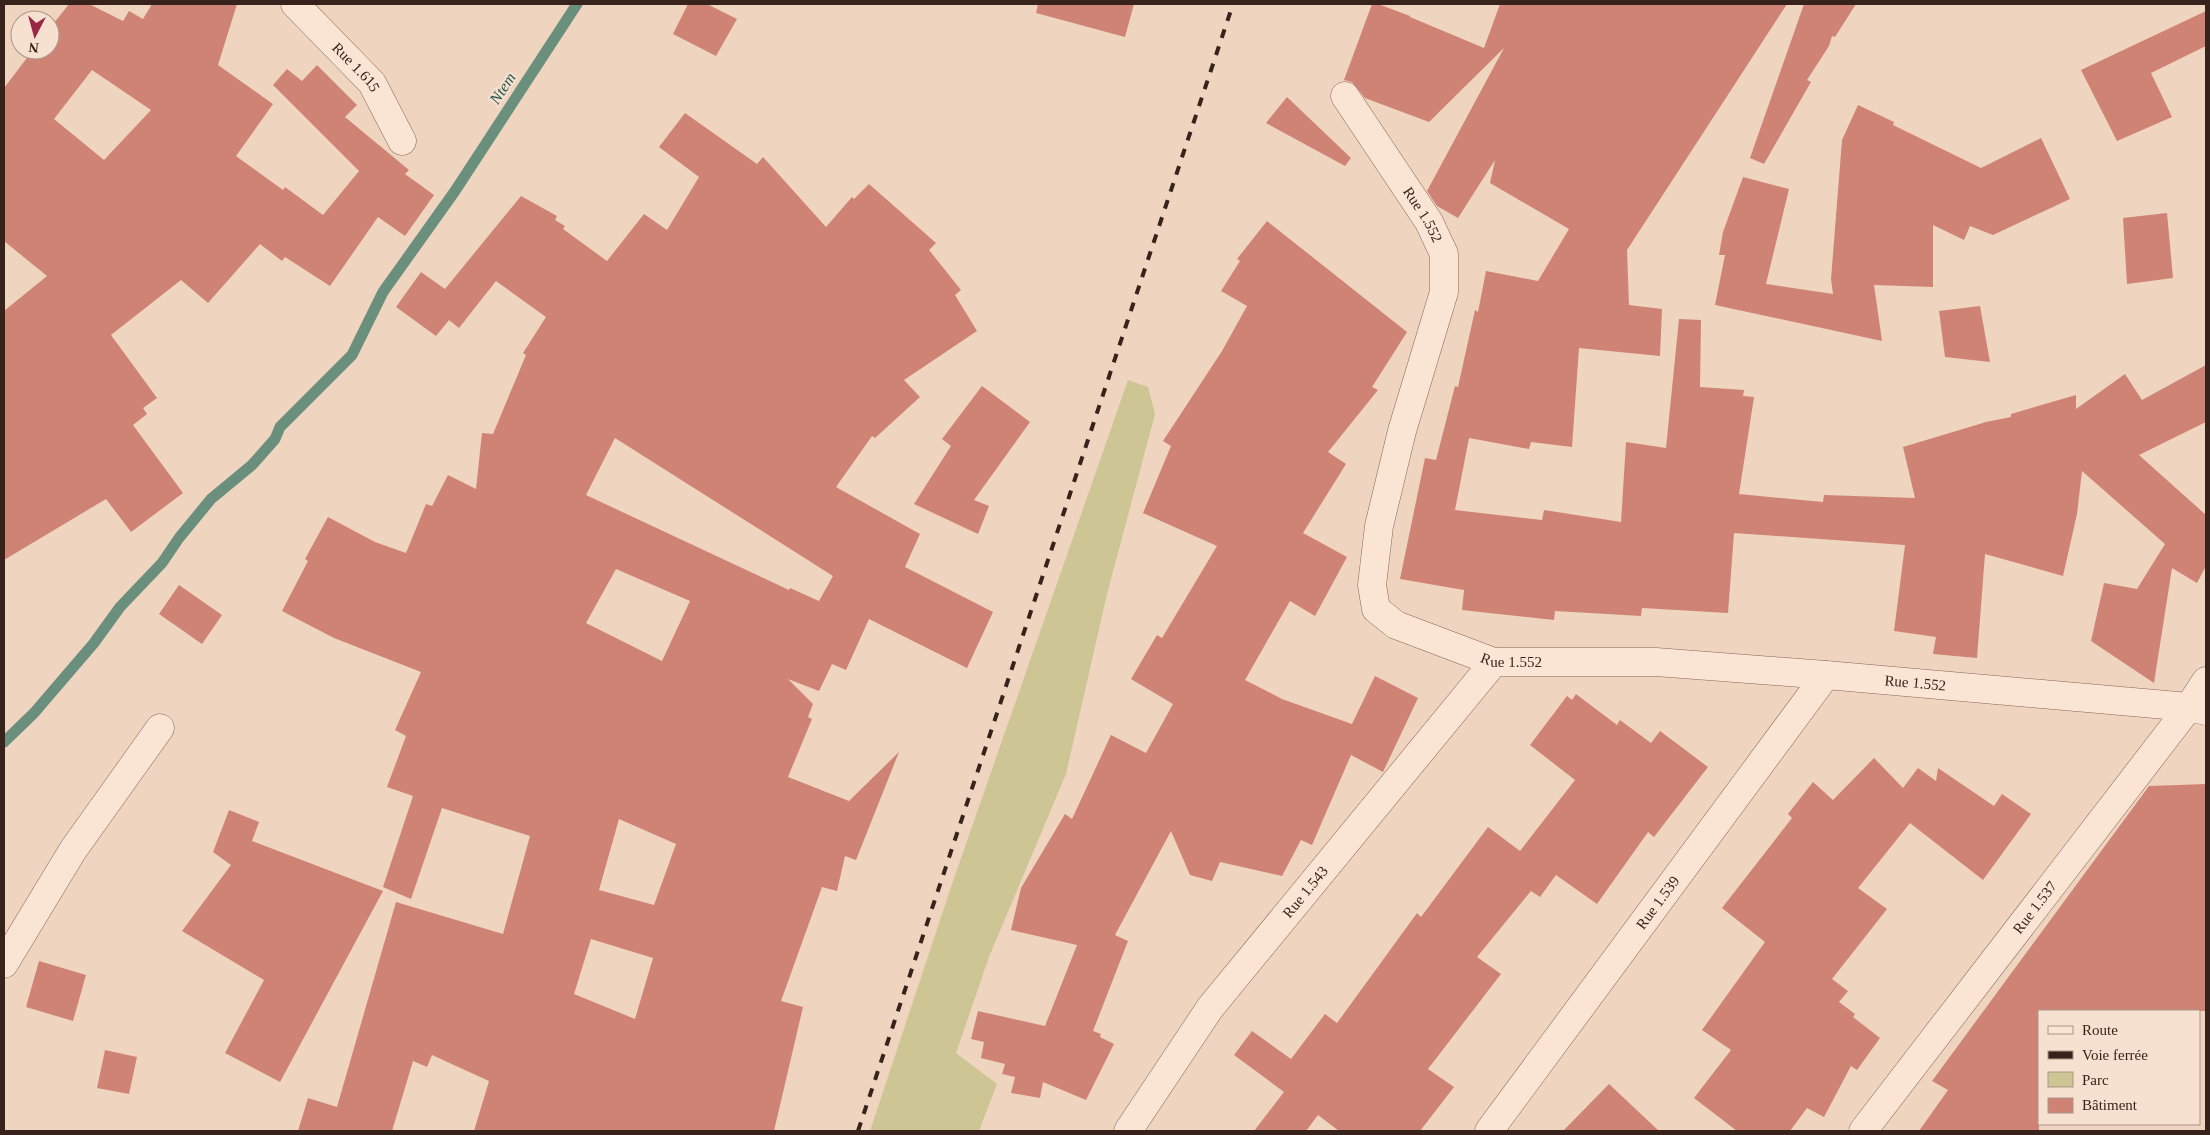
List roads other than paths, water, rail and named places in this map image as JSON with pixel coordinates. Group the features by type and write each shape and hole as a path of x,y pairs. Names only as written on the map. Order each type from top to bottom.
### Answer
{"street":[{"name":"Rue 1.615","path":"295,4 372,83 402,140"},
{"name":"Rue 1.552","path":"1345,96 1428,222 1444,254 1444,292 1402,431 1378,526 1372,585 1376,609 1396,625 1494,662 1656,662 1826,675 2198,709"},
{"name":"Rue 1.543","path":"1128,1131 1210,1008 1494,662"},
{"name":"Rue 1.539","path":"1489,1131 1826,675"},
{"name":"Rue 1.537","path":"1863,1131 2198,709 2206,681"},
{"path":"4,964 73,850 160,728"}],"waterway":[{"name":"Ntem","path":"4,742 34,713 94,643 120,607 162,563 179,538 211,499 252,465 275,439 280,427 352,355 383,292 455,191 577,4"}],"railway":[{"path":"858,1131 1233,4"}]}
